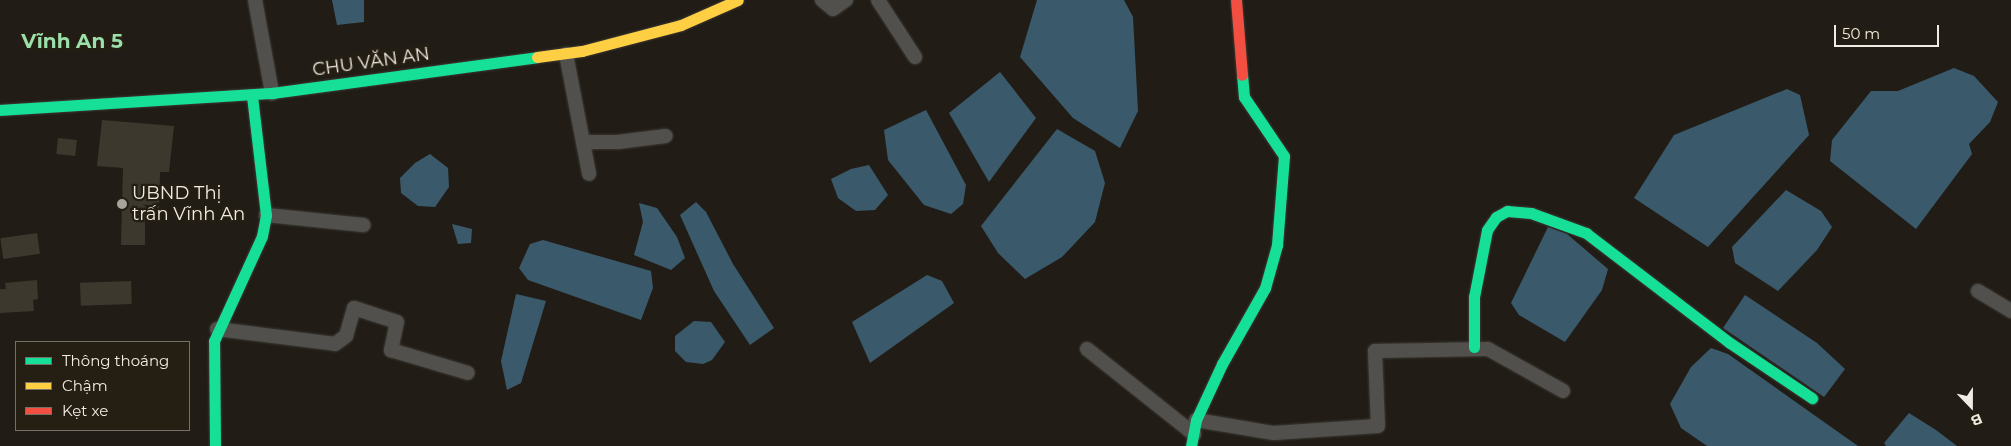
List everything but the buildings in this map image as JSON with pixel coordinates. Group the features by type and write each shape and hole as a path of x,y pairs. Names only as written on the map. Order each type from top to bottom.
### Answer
{"street":[{"path":"255,0 272,93"},
{"name":"CHU VĂN AN","path":"0,110 170,97 252,95 566,54 681,25 738,0"},
{"path":"822,0 833,9 846,0"},
{"path":"878,0 916,57"},
{"path":"1087,349 1192,440 1196,420 1222,364 1265,288 1274,264 1285,162 1281,149 1244,97 1236,0"},
{"path":"566,54 589,174"},
{"path":"215,446 213,360 217,329 262,236 266,215 252,95"},
{"path":"583,142 618,142 666,136"},
{"path":"1474,348 1474,297 1487,230 1496,217 1507,211 1531,213 1586,233 1730,343 1812,398"},
{"path":"266,215 363,225"},
{"path":"1978,292 2011,311"},
{"path":"217,329 335,344 346,336 354,308 397,322 391,350 468,373"},
{"path":"1196,420 1274,433 1378,426 1375,351 1474,348 1499,353 1563,392"}],"water":[{"path":"332,0 364,0 364,22 337,25"},
{"path":"1037,0 1124,0 1133,17 1138,111 1120,148 1073,118 1020,57"},
{"path":"1954,68 1974,76 1998,102 1990,122 1969,144 1972,154 1916,229 1830,161 1832,140 1871,91 1898,91"},
{"path":"1000,72 1036,118 989,182 949,113"},
{"path":"1787,89 1800,95 1809,135 1708,247 1634,198 1674,135"},
{"path":"926,110 966,185 963,204 951,214 924,205 888,160 884,130"},
{"path":"1057,129 1095,151 1105,183 1095,222 1062,257 1025,279 998,253 981,226"},
{"path":"430,154 448,168 449,187 435,207 418,206 401,193 400,178 415,163"},
{"path":"869,165 888,195 875,210 856,211 838,198 831,179 851,169"},
{"path":"1786,190 1821,211 1832,227 1817,250 1778,291 1735,263 1732,247"},
{"path":"696,202 706,212 733,264 774,328 750,345 714,291 680,215"},
{"path":"639,203 657,208 677,237 685,258 671,270 634,255 643,222"},
{"path":"452,224 472,229 471,243 458,244"},
{"path":"1548,227 1567,234 1608,269 1602,290 1565,342 1519,315 1511,303"},
{"path":"543,240 651,271 653,288 641,320 528,280 519,268 530,244"},
{"path":"927,275 942,281 954,303 870,363 852,322"},
{"path":"516,294 546,301 521,383 507,390 501,361"},
{"path":"1745,295 1817,343 1845,369 1824,397 1723,328"},
{"path":"694,321 711,322 725,342 712,360 703,364 686,362 675,351 675,336"},
{"path":"1711,348 1728,354 1858,446 1707,446 1681,428 1670,404 1691,367"},
{"path":"1909,413 1957,446 1886,446 1884,443"}],"traffic: fast":[{"path":"0,110 272,93 537,57"},
{"path":"1191,446 1196,420 1222,364 1265,288 1277,245 1284,156 1244,97 1242,75"},
{"path":"215,446 214,341 262,236 266,215 252,95"},
{"path":"1474,347 1474,297 1487,230 1496,217 1507,211 1531,213 1586,233 1730,343 1812,398"}],"traffic: slow":[{"path":"537,57 582,51 681,25 738,0"}],"traffic: jam":[{"path":"1236,0 1242,75"}],"place":[{"name":"UBND Thị trấn Vĩnh An","path":"122,204"}],"district":[{"name":"Vĩnh An 5","path":"72,41"}]}
